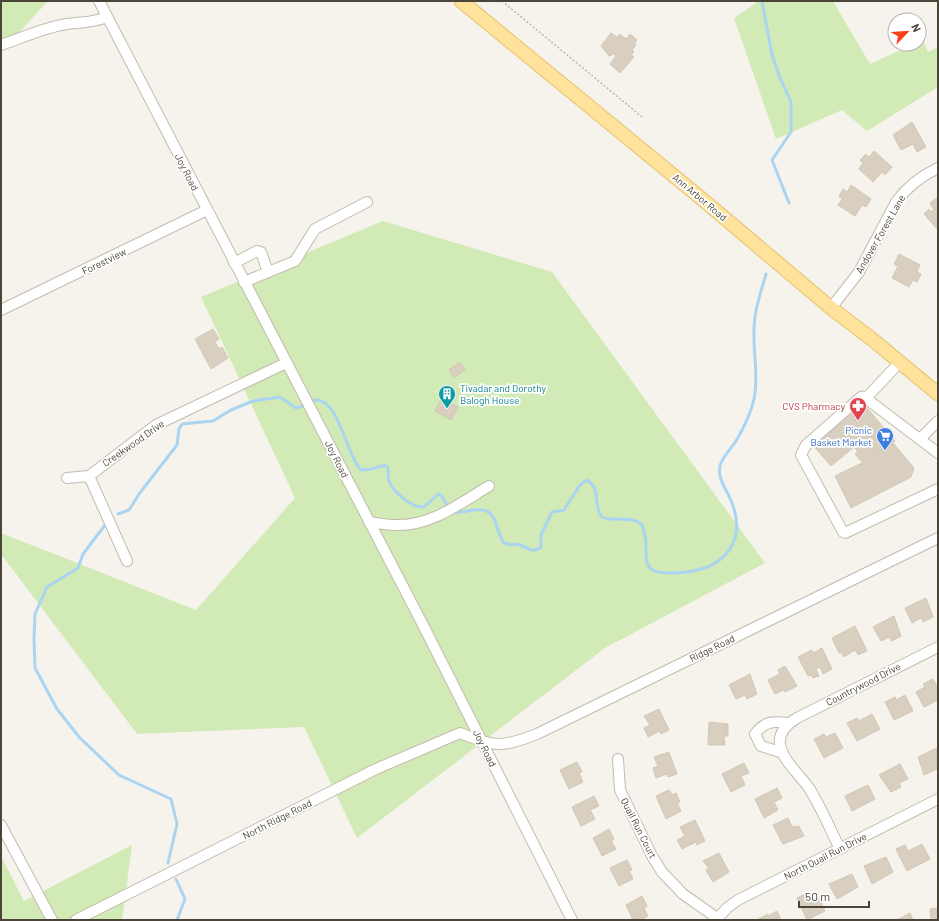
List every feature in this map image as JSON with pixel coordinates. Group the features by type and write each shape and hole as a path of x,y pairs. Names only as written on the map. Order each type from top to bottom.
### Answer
{"main road":[{"name":"Ann Arbor Road","path":"461,1 702,199 830,308 900,362 938,394"}],"street":[{"name":"Joy Road","path":"99,1 304,398 370,522 572,920"},
{"path":"1,45 52,27 92,22 107,17"},
{"name":"Andover Forest Lane","path":"830,308 859,272 896,202 904,192 925,175 938,168"},
{"path":"244,282 295,261 315,229 367,202"},
{"name":"Forestview","path":"1,310 207,210"},
{"path":"234,263 257,251 262,252 268,272"},
{"path":"900,362 868,396 861,397 806,445 801,455 843,532 846,533 938,489"},
{"name":"Creekwood Drive","path":"89,476 156,424 286,363"},
{"path":"868,396 868,400 938,453"},
{"path":"920,439 938,421"},
{"path":"67,478 89,476 127,562"},
{"path":"370,522 394,525 412,524 433,519 489,486"},
{"name":"Ridge Road","path":"482,742 498,745 516,742 537,734 938,538"},
{"name":"Countrywood Drive","path":"783,753 761,746 755,734 761,725 776,722 788,723 938,647"},
{"path":"788,723 780,740 783,753 810,789 840,849"},
{"name":"North Ridge Road","path":"76,920 376,769 460,734 482,742"},
{"name":"Quail Run Court","path":"618,759 620,790 652,856 662,872 683,894 717,919"},
{"name":"North Quail Run Drive","path":"717,919 738,900 938,799"},
{"path":"1,825 52,920"}],"path":[{"path":"502,1 642,117"}],"green space":[{"path":"1,1 48,1 1,52"},
{"path":"759,1 833,1 870,64 896,52 927,52 927,50 928,52 938,47 938,87 867,131 842,110 776,139 734,18"},
{"path":"383,221 552,272 765,563 605,648 357,838 304,727 137,734 1,554 1,533 196,610 295,498 201,297"},
{"path":"132,845 122,920 1,920 1,856 24,901"}],"building":[{"path":"611,33 617,37 620,34 626,39 630,34 637,40 634,44 636,45 632,50 634,52 631,55 634,57 620,73 610,64 616,56 614,54 609,56 601,46"},
{"path":"912,122 926,147 917,152 913,144 901,150 893,135"},
{"path":"874,151 892,167 885,175 882,172 873,182 859,169 863,163 860,160 866,154 869,157"},
{"path":"851,185 871,199 866,207 862,205 855,216 838,205 842,199 839,196 843,189 847,192"},
{"path":"938,197 938,230 924,214 929,209 931,212 934,210 930,203"},
{"path":"899,254 920,265 917,272 921,274 917,282 913,280 909,287 892,278 898,266 894,264"},
{"path":"213,329 219,339 215,342 219,349 222,347 228,358 211,369 195,339"},
{"path":"460,362 465,370 454,378 449,370"},
{"name":"Tivadar and Dorothy Balogh House","path":"442,398 458,407 451,420 435,411"},
{"name":"CVS Pharmacy","path":"861,401 895,441 862,462 855,454 858,452 854,447 831,466 811,443"},
{"path":"893,443 914,468 911,477 851,508 835,476 866,461"},
{"path":"926,598 933,617 923,622 921,618 912,623 905,608"},
{"path":"894,616 901,636 892,641 889,637 881,641 873,627"},
{"path":"855,626 867,651 858,655 855,650 844,657 841,652 839,653 832,638"},
{"path":"822,648 832,669 823,674 820,667 816,669 819,676 813,678 811,675 808,676 798,657 812,650 813,653"},
{"path":"785,666 797,686 785,692 783,690 775,694 768,680 780,674 778,670"},
{"path":"750,674 757,694 747,699 745,695 736,699 729,685"},
{"path":"933,679 938,688 938,700 924,707 916,692 925,687 923,684"},
{"path":"905,695 913,711 894,720 885,702 895,697 896,700"},
{"path":"659,709 669,730 661,734 660,731 648,737 644,728 650,725 644,716"},
{"path":"872,714 880,729 857,741 847,723 857,718 859,721"},
{"path":"709,722 728,724 728,736 724,736 725,745 708,745"},
{"path":"835,733 843,748 824,758 814,739 824,734 826,737"},
{"path":"937,748 937,769 924,775 918,757"},
{"path":"669,752 677,774 668,777 667,774 656,778 653,768 658,766 654,757"},
{"path":"577,762 582,772 579,773 583,782 569,789 560,770"},
{"path":"744,763 749,773 741,776 745,785 731,792 722,774"},
{"path":"900,764 908,779 899,783 901,787 891,792 879,775"},
{"path":"868,785 875,799 852,811 845,796"},
{"path":"777,788 782,798 774,802 778,810 764,818 755,799"},
{"path":"669,790 672,795 676,793 680,802 677,803 681,811 666,819 656,796"},
{"path":"594,796 599,806 590,810 595,819 581,826 572,807"},
{"path":"788,818 792,827 799,826 804,836 783,844 773,825"},
{"path":"695,820 705,841 697,845 696,842 682,849 677,840 685,836 680,827"},
{"path":"609,829 614,839 611,841 616,849 602,856 593,838"},
{"path":"922,844 930,859 907,871 896,849 905,845 908,851"},
{"path":"719,853 729,872 713,882 706,870 709,868 703,861"},
{"path":"886,857 893,872 872,884 864,866"},
{"path":"627,860 632,870 629,871 633,879 619,886 610,868"},
{"path":"852,874 858,887 837,899 829,884"},
{"path":"805,894 809,901 818,896 825,911 807,920 797,898"},
{"path":"642,896 647,906 644,908 648,916 641,920 633,920 626,905"},
{"path":"938,908 938,920 931,920 930,909"},
{"path":"777,911 781,920 758,919 768,914 768,916"},
{"path":"910,913 913,920 897,920"}],"waterway":[{"path":"762,1 772,55 780,78 791,102 791,132 772,160 789,203"},
{"path":"451,512 484,510 493,517 500,537 504,543 518,544 530,550 535,550 541,547 541,535 552,512 564,510 580,485 587,480 592,484 596,492 599,512 602,517 607,519 628,519 642,525 645,535 647,562 650,568 656,572 686,572 711,565 721,559 729,551 734,541 736,517 732,503 721,481 719,471 723,459 736,441 753,404 756,382 754,323 766,274"},
{"path":"118,514 129,510 139,494 177,445 179,429 182,424 213,421 231,410 253,401 280,397 296,408 301,407 313,400 324,402 331,409 336,418 350,451 360,469 367,470 380,466 387,466 391,486 404,499 414,505 424,507 438,494 442,496 448,508"},
{"path":"105,525 83,554 78,568 47,587 35,614 35,668 57,709 80,738 119,775 171,799 177,824 168,863"},
{"path":"176,879 185,899 177,920"}],"place":[{"name":"Tivadar and Dorothy Balogh House","path":"447,409"},
{"name":"CVS Pharmacy","path":"858,421"},
{"name":"Picnic Basket Market","path":"885,451"}]}
